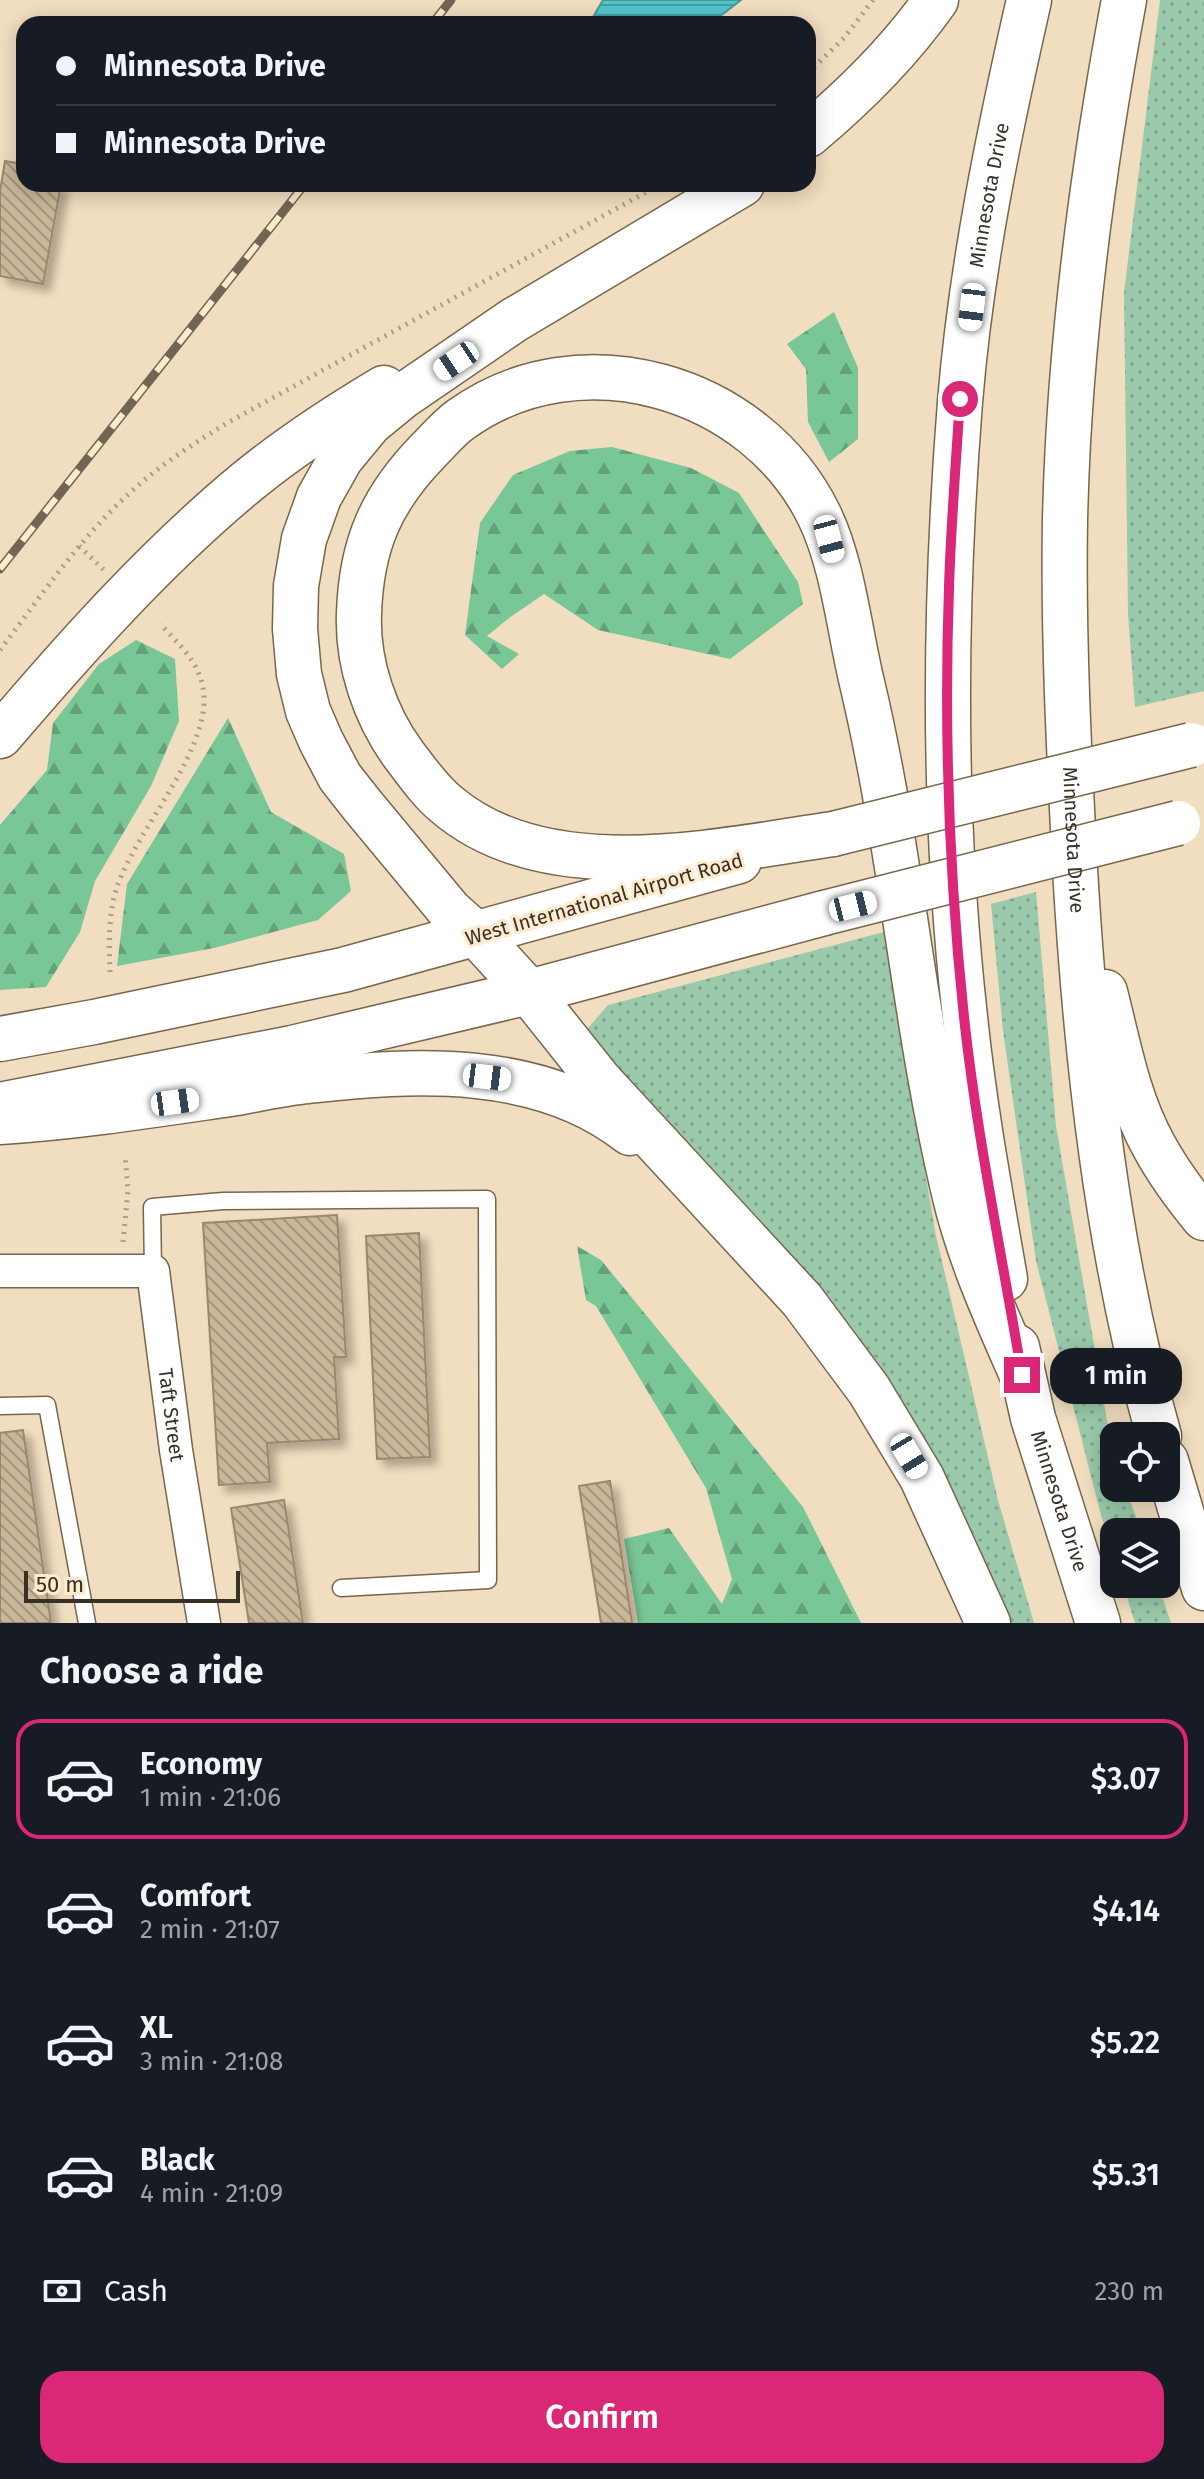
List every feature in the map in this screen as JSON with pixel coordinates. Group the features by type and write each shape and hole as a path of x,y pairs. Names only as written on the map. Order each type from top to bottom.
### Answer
{"main road":[{"path":"816,128 850,100 895,52 936,0"},
{"name":"Minnesota Drive","path":"1029,0 1005,105 980,245 960,399 949,586 947,744 964,1016 979,1133 1022,1375 1098,1623"},
{"name":"Minnesota Drive","path":"1124,0 1101,120 1084,252 1065,515 1065,649 1075,869 1090,1072 1124,1293 1156,1422"},
{"path":"729,192 514,320 403,396 370,423 341,458 319,497 304,539 296,586 295,629 299,674 308,711 321,741 340,777 362,805 450,911 477,935 529,992 600,1081 802,1300 869,1390 922,1478 988,1623"},
{"path":"0,736 129,594 248,481 345,411 452,349 514,320"},
{"path":"833,834 668,857 604,859 544,849 495,835 447,806 394,742 375,706 358,626 366,548 380,514 409,470 459,420 499,398 531,386 564,379 603,378 643,382 670,389 718,409 753,431 784,460 804,488 829,539 874,734 898,861 917,994 955,1196 985,1293 1022,1375"},
{"name":"West International Airport Road","path":"0,1039 343,970 833,834 1198,744"},
{"path":"0,1105 292,1048 529,992 824,913 1195,820"},
{"path":"1075,869 1134,1099 1152,1144 1204,1218"},
{"path":"0,1122 162,1104 305,1081 420,1073 468,1075 539,1087 581,1104 618,1123 698,1187"},
{"path":"1178,1502 1204,1588"}],"street":[{"path":"0,1271 153,1271"},
{"name":"Taft Street","path":"153,1271 176,1450 204,1623"}],"lane":[{"name":"Taft Street","path":"153,1271 152,1207 223,1201 487,1199 488,1580 341,1588"},
{"path":"0,1406 47,1405 87,1623"}],"path":[{"path":"816,65 844,38 873,0"},
{"path":"0,650 79,546 133,490 163,465 227,423 646,192"},
{"path":"79,546 112,578"},
{"path":"110,972 111,922 116,889 188,755 203,709 204,695 197,669 160,624"},
{"path":"120,1271 128,1191 125,1155"}],"green space":[{"path":"1160,0 1204,0 1204,691 1135,707 1128,614 1124,293"},
{"path":"834,312 858,368 858,439 829,462 808,422 806,369 787,344"},
{"path":"612,447 691,468 739,493 798,582 803,604 730,659 598,630 544,594 487,636 519,654 502,669 465,635 480,523 513,475 570,451"},
{"path":"136,640 175,659 179,721 151,786 95,881 80,932 46,987 0,990 0,825 47,770 53,723 99,664"},
{"path":"228,718 271,812 344,854 351,891 318,920 214,948 117,966 127,884"},
{"path":"1036,892 1056,1126 1107,1422 1100,1422 1100,1502 1130,1502 1137,1518 1102,1518 1036,1261 1003,1031 991,904"},
{"path":"884,932 936,1236 998,1500 1034,1623 1002,1623 950,1509 583,1034 608,1005"},
{"path":"577,1246 601,1260 803,1507 861,1623 638,1623 624,1539 669,1528 722,1604 732,1579 706,1488 596,1306 586,1300"},
{"path":"1127,1598 1163,1598 1171,1623 1135,1623"}],"water":[{"path":"603,0 741,0 720,16 594,16"}],"building":[{"path":"5,161 16,163 16,192 60,192 43,284 0,276 0,191"},
{"path":"337,1215 346,1357 334,1357 339,1439 267,1443 270,1482 219,1485 203,1223"},
{"path":"419,1233 430,1457 377,1459 366,1236"},
{"path":"23,1430 51,1623 0,1623 0,1433"},
{"path":"610,1481 632,1623 601,1623 579,1486"},
{"path":"284,1500 303,1623 249,1623 231,1508"}],"railway":[{"path":"438,16 451,0"},
{"path":"0,569 299,192"}],"route":[{"path":"960,399 949,586 947,744 958,939 979,1133 1022,1375"}]}
